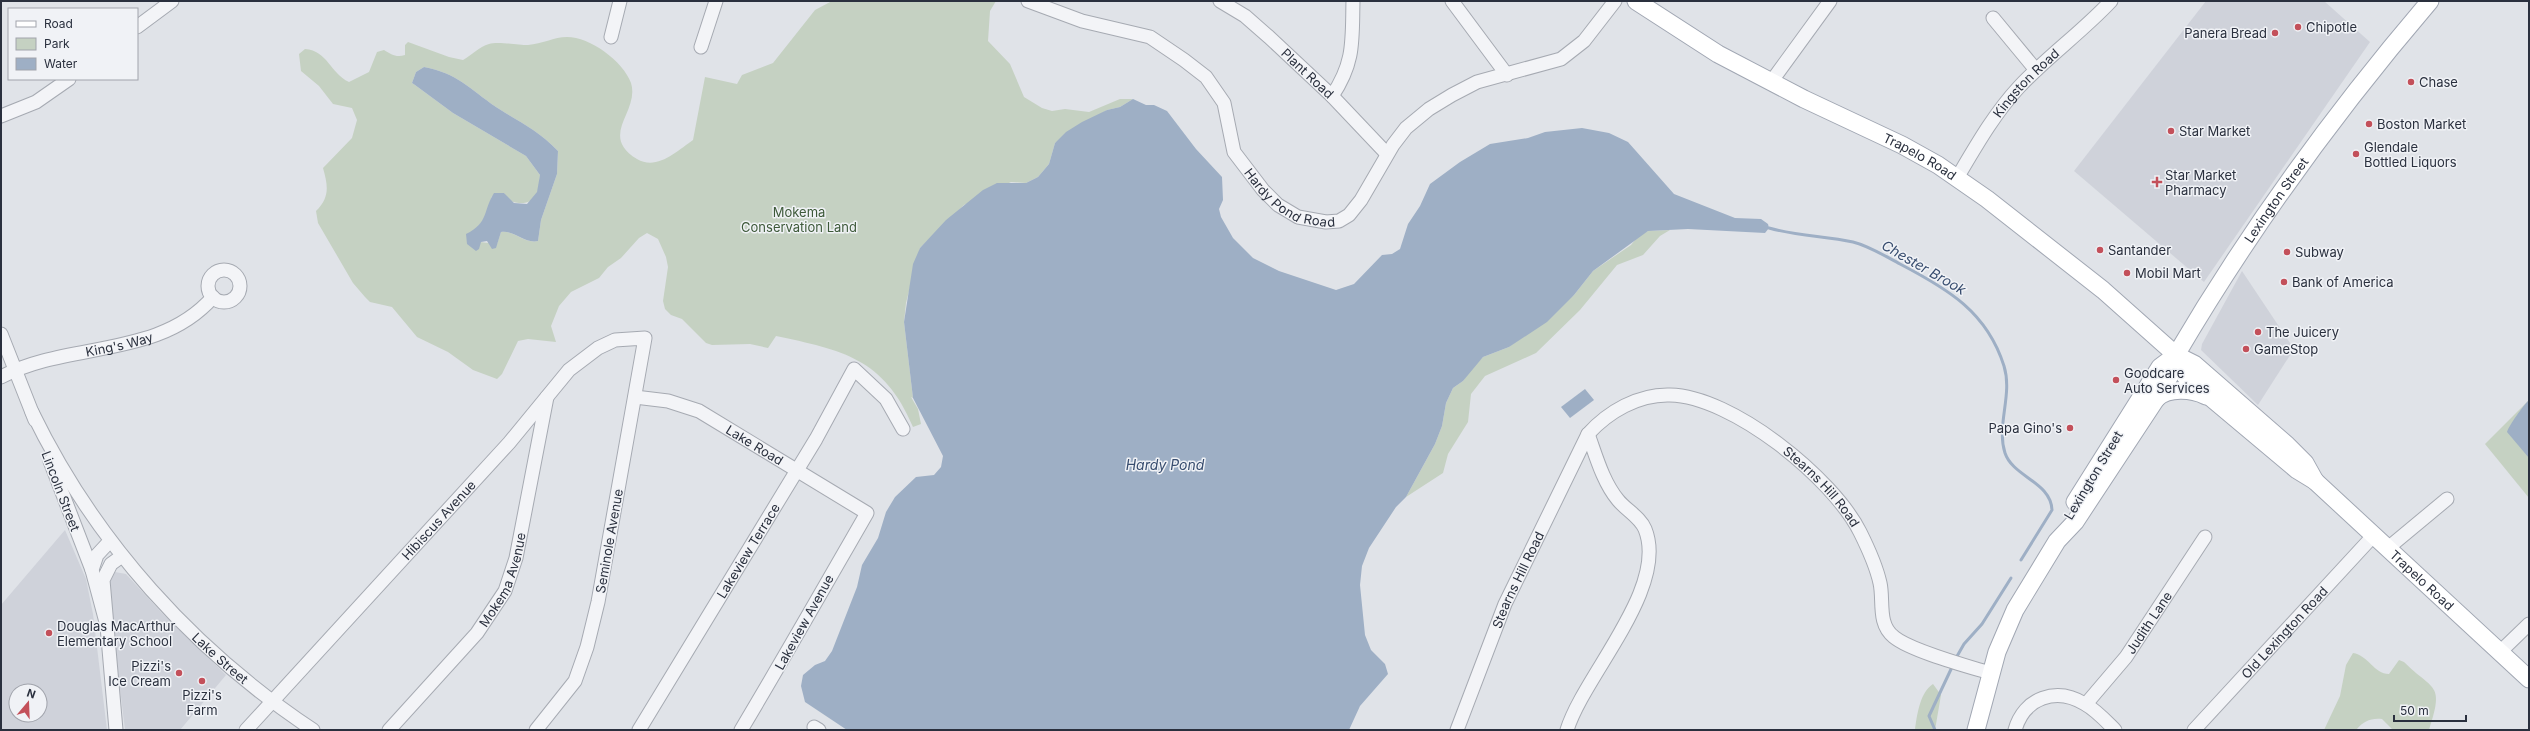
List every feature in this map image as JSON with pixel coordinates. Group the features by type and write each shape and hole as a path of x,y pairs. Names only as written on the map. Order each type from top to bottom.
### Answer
{"main road":[{"name":"Trapelo Road","path":"1636,1 1718,54 1771,82 1902,145 1957,178 1987,199 2098,286 2176,355 2194,364 2305,463 2315,481"},
{"name":"Lexington Street","path":"1976,730 1990,673 2005,631 2015,610 2057,542 2075,522 2156,400 2171,374 2176,355 2266,211 2323,133 2430,1"},
{"name":"Trapelo Road","path":"2176,355 2185,376 2297,470 2315,481 2529,679"},
{"name":"Lexington Street","path":"2057,542 2066,516 2160,366 2176,355"},
{"path":"2156,400 2173,391 2186,390 2214,400"}],"street":[{"path":"138,26 172,1"},
{"path":"611,37 620,1"},
{"path":"701,47 716,1"},
{"name":"Hardy Pond Road","path":"1028,1 1082,21 1150,38 1206,77 1224,103 1234,152 1263,190 1278,205 1298,217 1326,222 1339,221 1349,215 1361,200 1387,154 1406,128 1429,109 1477,82 1561,59 1575,50 1605,16 1615,1"},
{"name":"Plant Road","path":"1220,1 1245,16 1332,96 1387,154"},
{"path":"1332,96 1345,76 1350,56 1353,1"},
{"path":"1452,1 1507,75"},
{"path":"1771,82 1830,1"},
{"name":"Kingston Road","path":"1957,178 2001,107 2036,70 2095,19 2111,1"},
{"path":"1993,18 2036,70"},
{"path":"1,116 36,102 68,80"},
{"name":"King's Way","path":"1,378 15,370 53,357 144,340 196,314 213,297"},
{"name":"Lincoln Street","path":"1,334 92,570 106,622"},
{"name":"Hibiscus Avenue","path":"246,730 413,545 504,448 569,370 598,348 615,340 645,338"},
{"name":"Seminole Avenue","path":"536,730 575,681 587,647 598,602 645,338"},
{"name":"Lakeview Terrace","path":"640,730 827,420 854,369 886,399 903,429"},
{"name":"Stearns Hill Road","path":"1457,730 1504,604 1588,434 1601,420 1625,406 1646,397 1670,395 1698,399 1746,422 1778,442 1796,458 1845,509 1860,531 1874,561 1881,585 1884,624 1894,637 1947,659 1990,673"},
{"name":"Mokema Avenue","path":"389,730 477,633 505,591 516,558 547,396"},
{"name":"Lake Road","path":"635,397 668,401 699,412 867,513"},
{"name":"Lincoln Street","path":"32,412 52,454 74,491 122,556 111,564 103,580 116,730"},
{"path":"1567,730 1571,716 1587,686 1622,631 1640,591 1649,560 1649,543 1644,528 1618,501 1611,490 1588,434"},
{"path":"2388,548 2447,499"},
{"name":"Lakeview Avenue","path":"741,730 792,645 831,572 867,513"},
{"name":"Old Lexington Road","path":"2194,730 2374,535"},
{"name":"Judith Lane","path":"2086,704 2126,657 2205,537"},
{"path":"92,570 97,555 110,541"},
{"name":"Lake Street","path":"122,556 192,632 272,702 313,730"},
{"path":"2500,652 2529,624"},
{"path":"2014,730 2023,712 2031,703 2044,696 2066,696 2086,704 2115,730"}],"shaded area":[{"path":"2206,1 2324,1 2370,42 2204,282 2074,171"},
{"path":"2242,271 2294,349 2258,405 2201,350 2202,344"},
{"name":"Douglas MacArthur Elementary School","path":"65,530 86,579 93,614 107,730 1,730 1,605"},
{"path":"115,572 126,574 161,612 226,675 180,730 125,730 107,580"}],"green space":[{"name":"Mokema Conservation Land","path":"832,1 996,1 990,11 988,41 1010,64 1024,97 1042,108 1052,111 1065,109 1089,112 1120,99 1133,99 1120,107 1107,110 1055,143 1049,164 1038,177 1026,183 1011,182 964,205 920,248 906,303 904,322 913,398 911,397 918,409 921,424 913,427 901,404 889,386 874,372 858,361 841,353 821,346 776,336 768,348 750,344 712,345 706,343 682,319 671,315 665,309 663,301 668,267 666,257 658,239 647,233 639,238 621,258 608,267 599,278 571,292 559,306 551,326 556,342 528,339 518,341 502,374 497,379 473,370 448,352 417,337 392,307 370,302 353,283 318,223 316,211 324,201 327,191 323,168 352,138 357,120 352,108 333,104 319,86 301,71 299,54 305,49 319,54 337,73 349,82 369,72 377,52 384,50 396,56 402,56 405,55 405,45 408,42 449,57 463,60 482,47 493,43 528,45 567,37 586,41 605,52 627,75 631,83 632,94 620,132 621,141 626,150 637,159 652,163 674,154 693,140 705,77 737,84 742,75 773,63 815,10","holes":["424,67 446,73 463,82 496,107 543,137 558,151 557,174 541,220 538,241 528,241 511,233 501,232 497,244 480,242 475,230 485,218 492,196 504,193 508,199 514,202 525,203 530,201 538,191 540,175 526,156 453,113 412,83 416,72"]},
{"path":"1670,230 1660,236 1643,255 1617,265 1580,310 1536,353 1485,376 1471,394 1468,422 1448,454 1443,473 1406,497 1435,444 1442,426 1446,403 1453,388 1463,381 1472,368 1483,357 1509,347 1574,295 1593,271 1631,245 1639,235 1648,231"},
{"path":"2529,400 2529,498 2485,444"},
{"path":"2353,653 2363,657 2379,671 2389,674 2399,660 2404,662 2429,684 2436,695 2436,703 2429,730 2393,730 2382,719 2378,719 2362,724 2356,730 2324,730 2340,696 2346,665"},
{"path":"1933,684 1941,695 1935,730 1915,730 1922,698 1925,692"}],"water":[{"path":"424,67 446,73 463,82 496,107 543,137 558,151 557,174 541,220 538,241 528,241 511,233 501,232 496,248 492,249 487,241 481,242 479,249 476,251 467,244 466,234 473,230 482,221 494,193 504,193 514,203 527,204 537,192 540,175 526,156 453,113 412,83 416,72"},
{"name":"Hardy Pond","path":"1133,99 1146,105 1154,105 1167,111 1196,149 1222,177 1223,200 1219,209 1221,217 1233,238 1253,258 1279,271 1336,290 1354,284 1382,255 1392,254 1400,249 1408,224 1420,206 1430,184 1460,162 1490,144 1528,138 1545,132 1582,128 1609,133 1628,142 1674,194 1735,218 1761,219 1768,224 1769,228 1765,233 1688,229 1648,231 1593,271 1574,295 1547,322 1509,347 1483,357 1463,381 1453,388 1446,403 1442,426 1435,444 1406,497 1396,507 1369,548 1362,566 1360,585 1365,635 1371,650 1385,664 1388,674 1360,706 1349,730 847,730 805,702 801,686 803,675 815,665 825,661 832,651 857,587 862,565 878,538 886,512 895,497 916,477 934,475 941,467 943,456 913,398 904,322 913,264 920,248 946,220 983,190 997,183 1026,183 1038,177 1049,164 1055,143 1066,132 1082,122 1107,110 1120,107"},
{"path":"1585,389 1594,400 1570,418 1561,407"},
{"path":"2529,400 2529,458 2507,432 2516,416"}],"waterway":[{"name":"Chester Brook","path":"1769,228 1790,233 1853,242 1871,249 1918,273 1950,293 1964,304 1987,331 1997,347 2004,366 2006,377 2007,388 2002,432 2005,453 2009,461 2039,486 2045,493 2050,500 2052,510 2021,560"},
{"name":"Chester Brook","path":"1956,658 1964,644 1982,624 2011,578"},
{"name":"Chester Brook","path":"1935,730 1929,716 1953,665"}],"place":[{"name":"Chipotle","path":"2298,27"},
{"name":"Panera Bread","path":"2275,33"},
{"name":"Chase","path":"2411,82"},
{"name":"Boston Market","path":"2369,124"},
{"name":"Star Market","path":"2171,131"},
{"name":"Glendale Bottled Liquors","path":"2356,154"},
{"name":"Star Market Pharmacy","path":"2157,182"},
{"name":"Santander","path":"2100,250"},
{"name":"Subway","path":"2287,252"},
{"name":"Mobil Mart","path":"2127,273"},
{"name":"Bank of America","path":"2284,282"},
{"name":"The Juicery","path":"2258,332"},
{"name":"GameStop","path":"2246,349"},
{"name":"Goodcare Auto Services","path":"2116,380"},
{"name":"Papa Gino's","path":"2070,428"},
{"name":"Douglas MacArthur Elementary School","path":"49,633"},
{"name":"Pizzi's Ice Cream","path":"179,673"},
{"name":"Pizzi's Farm","path":"202,681"}]}
